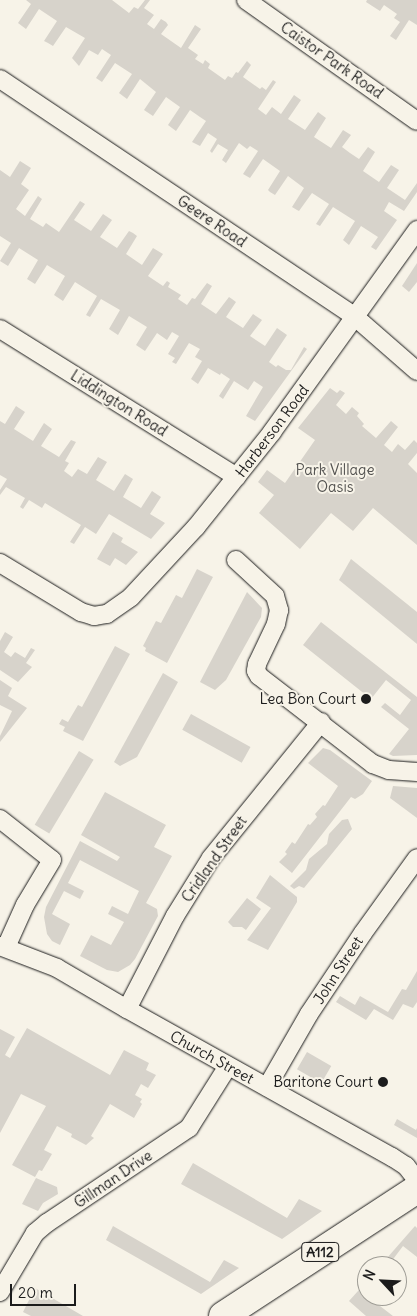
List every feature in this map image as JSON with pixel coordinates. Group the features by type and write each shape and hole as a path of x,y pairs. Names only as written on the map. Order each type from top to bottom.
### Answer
{"main road":[{"name":"A112","path":"223,1316 417,1189"}],"street":[{"name":"Caistor Park Road","path":"246,0 417,121"},
{"name":"Geere Road","path":"0,80 355,317 417,371"},
{"name":"Harberson Road","path":"0,563 81,612 94,616 107,614 131,597 237,477 417,230"},
{"name":"Liddington Road","path":"0,329 237,477"},
{"path":"236,560 275,596 279,610 276,624 260,656 256,670 259,676 373,764 389,770 417,772"},
{"name":"Cridland Street","path":"127,1009 175,916 211,858 321,722"},
{"path":"0,819 52,860 25,904 3,947"},
{"name":"John Street","path":"267,1087 309,1014 363,933 417,858"},
{"name":"Church Street","path":"3,947 57,968 392,1157 406,1166 417,1180"},
{"name":"Gillman Drive","path":"0,1292 35,1233 47,1223 189,1128 228,1066"}],"green space":[{"path":"26,0 112,0 129,13 134,7 138,9 145,0 150,0 144,8 154,15 147,24 154,29 161,19 166,22 168,25 161,34 181,48 195,25 201,29 188,48 198,55 195,59 203,64 205,60 210,64 208,68 225,80 228,76 232,78 236,72 238,73 247,61 251,65 243,77 260,89 262,87 266,90 273,80 276,82 258,109 266,115 272,107 281,114 294,95 301,100 288,119 305,130 318,112 326,118 314,137 331,148 343,130 351,135 342,147 350,153 359,159 368,147 375,152 363,171 379,182 391,165 399,170 387,188 405,200 417,183 417,192 404,211 389,202 384,211 397,220 376,250 371,247 378,237 361,226 349,245 343,240 355,221 333,207 320,226 316,224 329,204 312,193 299,211 292,207 304,188 288,176 275,195 270,192 268,190 280,171 263,159 250,178 243,174 258,151 250,146 247,149 239,143 226,163 222,160 228,150 218,144 212,153 210,151 217,139 208,133 200,146 192,142 206,121 190,110 176,131 168,125 180,107 166,97 153,116 144,110 156,92 140,79 127,99 119,93 132,74 115,63 102,82 96,78 111,55 102,49 98,55 89,50 79,66 72,58 85,38 66,27 53,46 44,41 57,21 39,9 26,29 18,23 31,4"},
{"path":"367,0 417,0 417,25 409,20 396,40 390,36 400,22 394,18 397,14 384,5 380,11 366,2"},
{"path":"20,161 31,168 21,184 29,190 16,209 25,216 38,196 42,199 30,219 43,227 46,223 59,232 80,201 85,204 74,220 91,231 103,214 112,220 100,237 117,248 129,231 133,233 137,236 126,254 142,265 153,248 163,254 148,276 163,286 167,281 170,283 168,287 181,295 178,299 187,305 192,298 195,299 207,283 212,286 201,304 216,314 229,297 236,302 226,317 243,328 253,314 262,320 250,336 265,346 277,328 287,335 269,362 276,367 278,365 286,370 291,370 304,347 307,349 255,421 246,416 263,387 254,381 248,390 234,381 223,399 219,396 230,379 221,373 220,375 208,368 198,384 191,379 202,361 195,357 200,349 189,343 176,364 172,362 175,358 168,354 179,336 172,332 167,340 157,333 145,351 136,345 147,327 129,316 118,335 109,329 120,310 101,299 90,317 86,315 97,296 75,282 63,301 54,295 65,276 47,265 35,284 27,279 38,260 19,248 8,266 0,261 11,243 0,236 0,170 10,177"},
{"path":"417,263 417,282 409,292 402,286"},
{"name":"Park Village Oasis","path":"330,388 337,393 340,390 345,393 336,405 346,414 352,407 359,413 357,416 364,424 362,426 376,438 391,421 398,427 384,445 392,452 398,444 405,450 414,440 417,443 417,453 408,464 417,473 417,545 373,508 353,531 331,513 300,549 259,513 274,495 258,482 267,470 285,483 315,440 298,428"},
{"path":"16,406 25,412 14,429 33,441 44,423 52,429 41,446 59,457 71,440 76,442 65,461 69,463 64,471 72,477 78,469 87,474 98,457 107,462 96,480 114,491 125,474 133,479 123,497 141,508 152,491 161,497 150,514 165,523 151,539 109,514 96,534 85,527 74,544 70,542 81,525 45,503 42,508 29,500 23,509 20,507 25,498 6,487 0,495 0,490 7,479 0,475 0,421 5,424"},
{"path":"113,532 123,538 121,542 138,552 126,565 115,558 110,566 97,559"},
{"path":"351,559 417,612 417,644 339,580"},
{"path":"197,569 213,577 167,663 145,651 146,648 143,646 156,621 161,623 176,595 182,598"},
{"path":"247,592 262,608 261,617 226,680 215,690 200,682"},
{"path":"321,622 417,697 417,755 393,756 389,754 409,729 381,707 385,703 400,715 411,700 386,680 371,699 303,645"},
{"path":"5,632 13,637 4,652 11,657 15,652 25,658 31,648 35,650 26,663 32,667 18,682 0,670 0,641"},
{"path":"115,646 130,654 83,741 63,731 65,727 59,724 62,719 68,722 78,705 82,707"},
{"path":"163,673 178,682 137,757 120,766 114,762"},
{"path":"0,680 12,688 8,696 27,708 0,742 0,736 12,711 0,705"},
{"path":"191,714 250,747 242,763 182,730"},
{"path":"323,748 330,750 372,781 363,794 355,799 351,797 292,873 279,862 287,854 285,852 292,842 295,844 308,824 310,825 317,817 315,814 323,805 325,806 338,786 308,763"},
{"path":"79,751 94,760 49,833 35,825"},
{"path":"393,786 417,788 417,818 390,798"},
{"path":"105,792 166,825 154,847 172,856 146,903 157,909 158,916 135,959 130,965 118,972 107,970 80,956 91,935 111,945 124,922 108,914 112,906 128,914 139,891 80,860 68,883 84,891 80,899 64,891 52,914 70,924 60,945 52,941 47,934 44,917 46,907 80,841 117,861 120,857 81,835"},
{"path":"348,819 352,829 304,888 299,886 294,889 290,886 306,870 309,859 327,844 329,834 342,820"},
{"path":"270,875 297,897 297,902 268,950 247,940 271,908 256,898"},
{"path":"247,898 261,909 246,930 242,927 233,927 228,922"},
{"path":"417,971 417,1002 413,1008 403,1004 393,1020 374,1009 366,1020 336,1002 340,996 355,1005 360,996 388,1012 402,989 406,990"},
{"path":"27,1028 110,1075 124,1050 149,1063 146,1070 156,1075 148,1088 141,1084 135,1095 142,1099 140,1102 142,1104 134,1118 110,1104 91,1136 94,1138 86,1145 71,1137 72,1134 57,1126 44,1150 52,1154 42,1171 39,1170 35,1177 12,1165 46,1106 21,1094 0,1133 0,1029 15,1037 5,1055 10,1058"},
{"path":"307,1052 331,1066 321,1083 297,1069"},
{"path":"397,1119 416,1130 417,1128 417,1138 394,1125"},
{"path":"193,1163 287,1218 299,1199 322,1211 282,1239 181,1184"},
{"path":"36,1178 57,1187 58,1194 43,1203 38,1211 22,1204"},
{"path":"113,1226 210,1282 224,1260 239,1268 201,1294 106,1240"},
{"path":"415,1226 417,1228 417,1257 403,1246 396,1256 389,1256"},
{"path":"35,1288 83,1316 31,1316 23,1312"},
{"path":"357,1292 357,1306 380,1306 393,1316 366,1316 349,1301"}],"place":[{"name":"Lea Bon Court","path":"366,699"},
{"name":"Baritone Court","path":"383,1082"}]}
